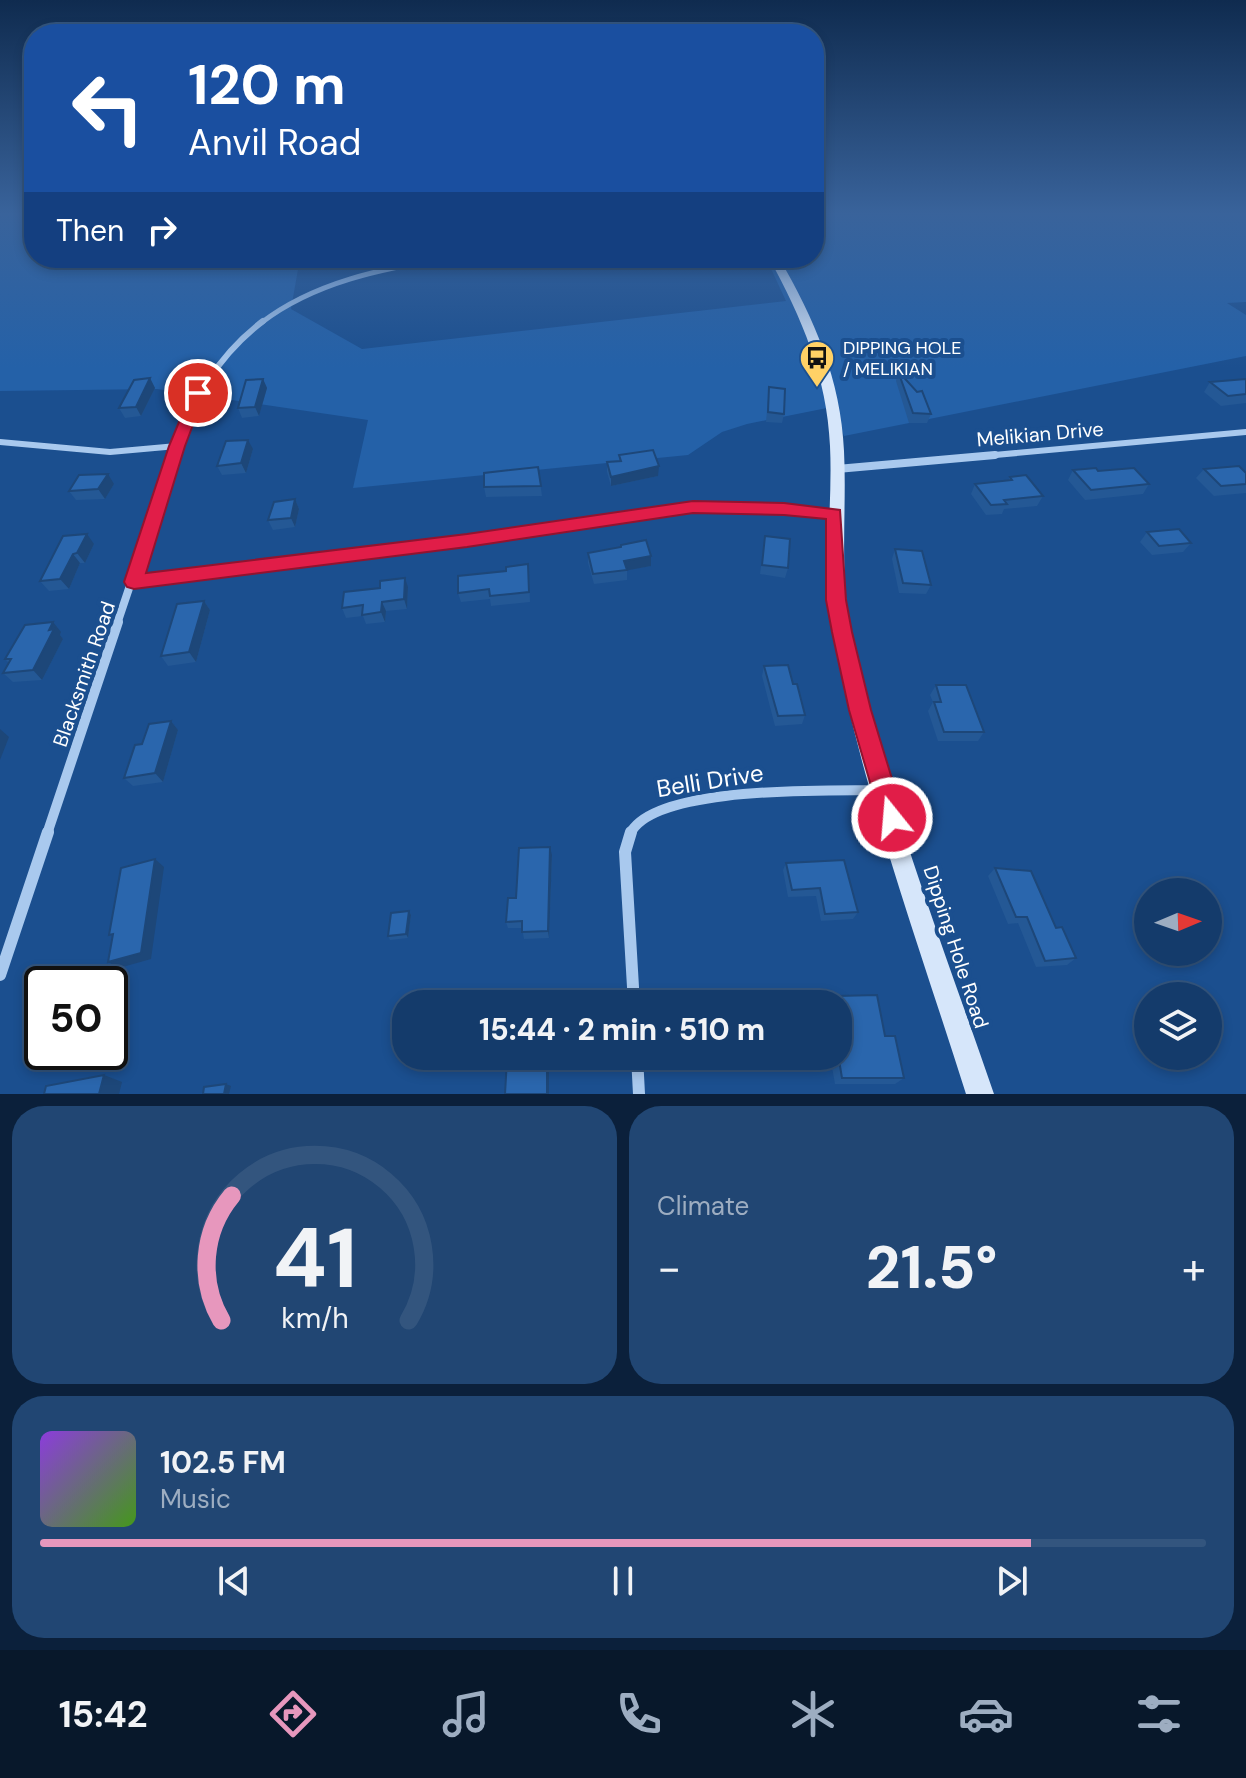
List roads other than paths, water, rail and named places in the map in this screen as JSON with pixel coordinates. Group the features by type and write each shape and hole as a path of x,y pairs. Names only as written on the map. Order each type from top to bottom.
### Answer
{"main road":[{"name":"Dipping Hole Road","path":"779,268 802,309 823,362 835,423 836,600 860,710 980,1094"}],"street":[{"name":"Blacksmith Road","path":"0,975 177,446 198,393 220,359 243,335 269,317 324,288 391,268"},
{"name":"Melikian Drive","path":"837,469 1246,432"},
{"path":"0,442 95,453 177,446"},
{"path":"134,582 467,540 693,507 784,509 834,514"},
{"name":"Belli Drive","path":"633,990 625,852 630,828 646,814 683,804 770,793 883,789"},
{"path":"638,1070 639,1094"}],"place":[{"name":"DIPPING HOLE / MELIKIAN","path":"817,389"}]}
